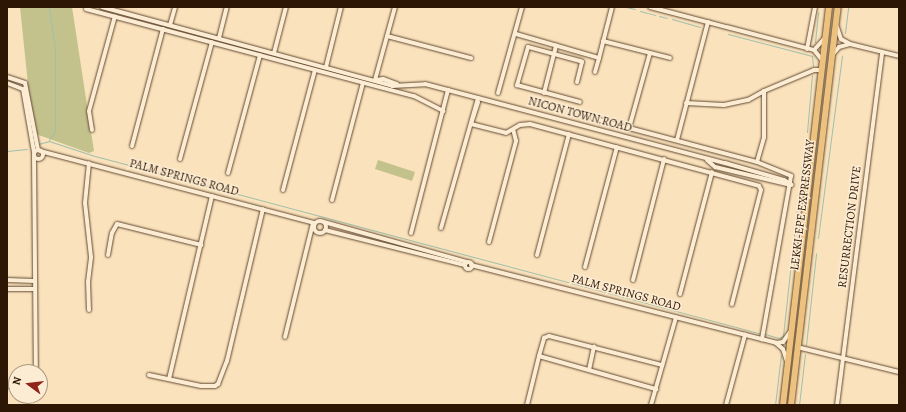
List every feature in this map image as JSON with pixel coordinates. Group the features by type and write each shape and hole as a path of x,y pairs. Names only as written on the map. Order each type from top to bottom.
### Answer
{"highway":[{"name":"LEKKI-EPE EXPRESSWAY","path":"783,405 829,7"},
{"name":"LEKKI-EPE EXPRESSWAY","path":"791,405 838,7"}],"street":[{"name":"NICON TOWN ROAD","path":"102,7 375,80 392,86 397,84 425,84 706,160 717,161 728,168"},
{"path":"122,12 124,7"},
{"path":"170,25 175,7"},
{"path":"219,38 227,7"},
{"path":"274,53 286,7"},
{"path":"326,67 341,7"},
{"path":"375,80 395,7"},
{"path":"498,93 516,34 522,7"},
{"path":"595,72 612,7"},
{"path":"650,7 814,50 823,61"},
{"path":"807,49 815,7"},
{"path":"86,8 414,96 443,110"},
{"path":"92,130 89,111 115,16"},
{"path":"837,16 839,35 850,44 899,56"},
{"path":"677,140 708,22"},
{"path":"132,146 163,29"},
{"path":"516,34 599,58"},
{"path":"387,36 471,58"},
{"path":"814,50 826,36"},
{"path":"603,41 670,58"},
{"path":"180,159 212,42"},
{"path":"831,60 839,47 850,44"},
{"path":"544,93 556,46"},
{"path":"577,82 582,62 528,47 517,85 580,102"},
{"name":"RESURRECTION DRIVE","path":"837,405 882,52"},
{"path":"629,128 650,53"},
{"path":"228,173 260,55"},
{"path":"284,190 315,70"},
{"path":"686,103 724,105 748,100 764,91 814,70 822,70"},
{"path":"7,77 23,80 25,83 36,152 33,164 36,364"},
{"path":"7,83 23,89 36,152 40,157"},
{"path":"332,200 363,83"},
{"path":"411,233 448,90"},
{"path":"757,162 764,137 764,91"},
{"path":"440,228 478,98"},
{"path":"593,118 757,162 789,174 793,179 763,336"},
{"path":"471,124 503,133 524,124 530,124 753,183 761,190 732,304"},
{"path":"489,242 516,141 513,129"},
{"path":"537,255 569,134"},
{"path":"585,267 617,147"},
{"path":"36,152 40,157"},
{"name":"PALM SPRINGS ROAD","path":"36,152 48,153 314,223"},
{"path":"33,164 40,157 48,153"},
{"path":"633,280 664,159"},
{"name":"NICON TOWN ROAD","path":"706,160 716,167 728,168 784,180 792,185"},
{"path":"716,167 717,161"},
{"path":"89,164 85,203 91,257 88,282 89,310"},
{"path":"680,294 712,172"},
{"path":"169,379 212,196"},
{"path":"149,375 208,386 215,386 221,379 263,209"},
{"path":"314,223 318,221 324,222 467,264"},
{"path":"324,222 324,230"},
{"path":"314,223 316,232 324,230 467,264"},
{"path":"285,337 314,223"},
{"path":"108,255 112,233 117,224 201,245"},
{"name":"PALM SPRINGS ROAD","path":"467,264 745,335 763,336 776,343"},
{"path":"7,280 34,281"},
{"path":"15,289 16,280"},
{"path":"7,289 34,290"},
{"path":"651,405 676,317"},
{"path":"788,363 783,349 776,343 786,339 792,327"},
{"path":"726,405 745,335"},
{"path":"527,405 538,356 546,337 662,365"},
{"path":"798,347 899,372"},
{"path":"589,370 594,348"},
{"path":"538,356 656,389"}],"shaded area":[{"path":"20,7 72,7 94,151 89,153 33,133"},
{"path":"378,160 415,172 412,181 375,169"}],"waterway":[{"path":"49,7 55,49 55,131 49,140"},
{"path":"626,7 635,9"},
{"path":"845,33 848,7"},
{"path":"640,11 655,15"},
{"path":"815,42 818,12"},
{"path":"659,16 667,18"},
{"path":"672,19 700,27"},
{"path":"728,34 812,56 813,66"},
{"path":"818,238 842,56"},
{"path":"807,132 812,75"},
{"path":"803,160 806,137"},
{"path":"38,144 49,141 95,156 762,334"},
{"path":"7,151 27,149"},
{"path":"801,174 802,165"},
{"path":"765,334 779,338 783,336 797,208"},
{"path":"806,345 816,254"},
{"path":"799,405 805,354"},
{"path":"775,405 781,355"}]}
